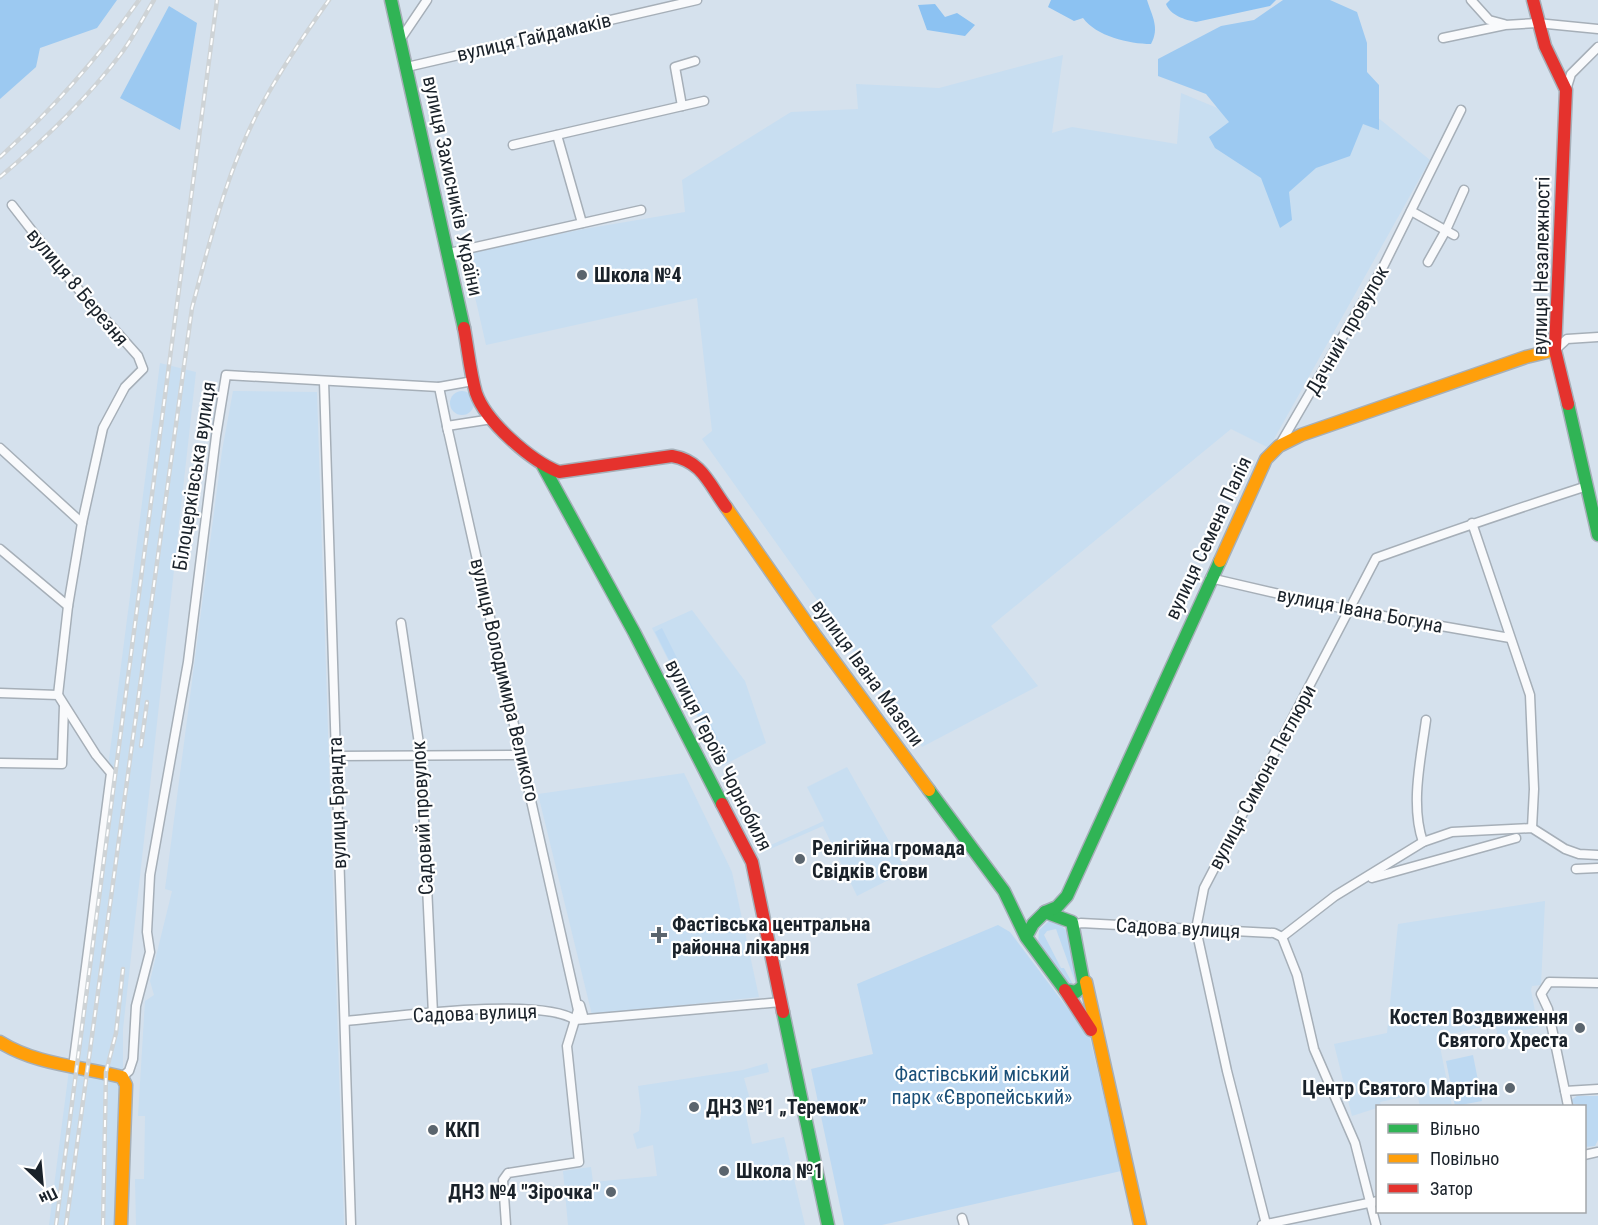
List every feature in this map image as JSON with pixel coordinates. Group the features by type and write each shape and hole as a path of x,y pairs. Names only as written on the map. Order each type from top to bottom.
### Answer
{"street":[{"name":"вулиця Захисників України","path":"391,0 449,253 473,381"},
{"path":"400,40 427,0"},
{"name":"вулиця Гайдамаків","path":"407,67 697,0"},
{"path":"1471,0 1489,20 1504,25"},
{"name":"вулиця Незалежності","path":"1533,0 1537,23 1566,90 1555,350 1598,535"},
{"path":"1443,38 1504,25 1537,23 1598,29"},
{"path":"1566,90 1571,74 1598,47"},
{"path":"682,105 675,66 695,61"},
{"path":"513,145 704,100"},
{"name":"Дачний провулок","path":"1279,446 1377,278 1461,110"},
{"path":"557,135 582,223"},
{"path":"1428,262 1450,232 1464,190"},
{"name":"вулиця 8 Березня","path":"12,205 71,281 138,356 142,369 119,396 103,428 82,523"},
{"path":"449,253 641,210"},
{"path":"1411,211 1450,232"},
{"name":"вулиця Семена Палія","path":"1042,914 1058,907 1067,896 1266,459 1279,446 1301,435 1481,372 1555,350 1567,339 1598,337"},
{"name":"Білоцерківська вулиця","path":"122,1077 129,1071 133,1059 136,1006 150,952 147,932 150,875 188,662 216,436 226,375 439,387 473,381"},
{"name":"вулиця Брандта","path":"324,381 351,1225"},
{"path":"473,381 483,409 543,466"},
{"name":"вулиця Володимира Великого","path":"439,387 578,1010 567,1046 579,1162 517,1169 508,1173 503,1180 506,1225"},
{"path":"447,426 492,419"},
{"path":"0,448 82,523 68,606 58,695 111,773 73,1067"},
{"name":"вулиця Івана Мазепи","path":"543,466 564,472 672,456 689,459 697,466 815,635 1004,891 1026,937 1065,990"},
{"name":"вулиця Героїв Чорнобиля","path":"543,466 634,632 752,862 828,1225"},
{"name":"вулиця Симона Петлюри","path":"1264,1225 1196,929 1204,888 1376,558 1472,523 1556,499 1587,486"},
{"path":"1472,523 1530,695 1534,789 1532,828"},
{"path":"0,549 68,606"},
{"name":"вулиця Івана Богуна","path":"1210,578 1349,610 1510,638"},
{"name":"Садовий провулок","path":"402,623 421,757 433,1014"},
{"path":"0,693 58,695"},
{"path":"0,763 62,764 64,706"},
{"path":"1423,842 1418,828 1418,787 1426,720"},
{"path":"335,756 522,755"},
{"path":"1376,1225 1374,1201 1355,1143 1314,1049 1297,975 1282,937 1335,896 1363,881 1423,842 1452,832 1532,828 1565,849 1579,854 1598,855"},
{"path":"1363,881 1516,838"},
{"path":"1576,869 1598,868"},
{"path":"1067,896 1095,1036 1123,1145 1140,1225"},
{"path":"1013,911 1042,914 1072,923"},
{"path":"1026,937 1042,914"},
{"name":"Садова вулиця","path":"1072,923 1274,933 1282,937"},
{"name":"вулиця Володимира Великого","path":"570,973 584,1019"},
{"path":"1065,990 1076,992 1086,982"},
{"path":"1568,1105 1548,1009 1541,994 1549,982 1598,982"},
{"path":"1065,990 1095,1036"},
{"name":"Садова вулиця","path":"346,1021 524,1009 566,1014 575,1020 781,1002"},
{"path":"0,1042 30,1058 99,1070 122,1077 126,1086 121,1225"},
{"path":"1565,1091 1598,1089"},
{"path":"1264,1225 1374,1201"}],"shaded area":[{"path":"0,0 117,0 97,28 40,48 36,67 0,99"},
{"path":"1051,0 1147,0 1154,22 1154,38 1151,44 1114,38 1096,30 1083,18 1074,21 1048,7"},
{"path":"1170,0 1276,0 1270,6 1196,22 1174,14 1166,4"},
{"path":"1283,0 1330,0 1357,12 1367,43 1367,72 1379,85 1379,130 1363,124 1350,156 1316,168 1289,192 1292,220 1280,228 1261,178 1215,148 1209,137 1229,122 1206,94 1158,76 1158,59 1221,26 1254,20"},
{"path":"935,4 945,17 957,13 975,25 965,36 927,30 918,5"},
{"path":"169,6 197,23 180,130 120,98"},
{"path":"1063,55 1052,133 1072,127 1177,144 1181,93 1232,114 1371,112 1430,160 1269,448 1231,429 991,626 1038,686 922,747 702,439 712,431 697,298 486,345 465,253 685,212 682,180 791,112 858,109 856,84 939,88"},
{"path":"160,363 196,372 123,1029 123,1225 49,1225"},
{"path":"233,391 317,392 344,1225 136,1225 135,1179 144,1179 145,1116 138,1116 145,1001 154,995 150,981 172,891 165,889 222,451"},
{"path":"692,610 745,681 766,743 722,766 652,628"},
{"path":"847,767 906,871 857,896 823,826 761,853 760,850 824,821 807,787"},
{"name":"Фастівська центральна районна лікарня","path":"684,773 732,872 759,997 592,1015 538,794"},
{"path":"1545,901 1541,985 1532,986 1531,990 1538,1027 1498,1036 1495,1024 1438,1037 1452,1105 1420,1105 1417,1094 1380,1102 1381,1105 1376,1105 1376,1108 1352,1116 1334,1044 1387,1033 1398,924"},
{"path":"767,1063 769,1072 744,1078 751,1103 745,1111 752,1144 784,1137 805,1225 568,1225 563,1171 591,1167 593,1182 657,1176 653,1145 637,1149 633,1134 639,1131 641,1111 638,1086 743,1070"}],"green space":[{"path":"462,391 471,394 474,403 471,412 462,415 453,412 450,403 453,394"},
{"path":"662,628 677,658 670,662 655,632"},
{"path":"686,675 718,738 711,741 679,678"},
{"path":"1049,921 1058,923 1069,935 1080,981 1077,987 1056,929 1047,931 1044,935 1061,968 1064,968 1075,988 1071,989 1038,944 1039,930"},
{"name":"Фастівський міський парк «Європейський»","path":"998,925 1010,932 1090,1038 1121,1171 882,1225 844,1225 811,1069 873,1054 857,984"},
{"path":"1473,1055 1482,1101 1455,1105 1446,1061"},
{"path":"1577,1096 1598,1096 1598,1140 1595,1146 1586,1147 1586,1105 1571,1103 1571,1100"}],"railway":[{"path":"0,157 74,82 139,0"},
{"path":"0,177 48,134 107,72 134,35 154,0"},
{"path":"56,1225 217,0"},
{"path":"66,1225 192,308 220,206 248,132 284,67 329,0"},
{"path":"141,746 147,702"},
{"path":"103,1225 106,1072 116,1033 123,969"}],"traffic: fast":[{"path":"391,0 464,328"},
{"path":"1568,404 1598,535"},
{"path":"543,466 634,632 722,804"},
{"path":"1045,912 1057,907 1067,896 1220,561"},
{"path":"929,790 1004,891 1026,937 1065,990 1076,992 1084,985 1072,922 1045,912 1033,924 1026,937"},
{"path":"783,1012 828,1225"}],"traffic: slow":[{"path":"1220,561 1266,459 1279,446 1301,435 1526,357 1555,350"},
{"path":"726,507 815,635 929,790"},
{"path":"1086,982 1140,1225"},
{"path":"0,1042 29,1056 122,1077 126,1085 121,1225"}],"traffic: jam":[{"path":"1533,0 1545,46 1566,90 1555,350 1568,404"},
{"path":"464,328 474,385 481,404 499,428 536,459 559,472 672,456 698,468 726,507"},
{"path":"722,804 752,862 783,1012"},
{"path":"1065,990 1091,1030"}],"place":[{"name":"Школа №4","path":"582,275"},
{"name":"Релігійна громада Свідків Єгови","path":"800,859"},
{"name":"Фастівська центральна районна лікарня","path":"659,935"},
{"name":"Костел Воздвиження Святого Хреста","path":"1580,1028"},
{"name":"Центр Святого Мартіна","path":"1510,1088"},
{"name":"ДНЗ №1 „Теремок”","path":"694,1107"},
{"name":"ККП","path":"433,1130"},
{"name":"Школа №1","path":"724,1171"},
{"name":"ДНЗ №4 \"Зірочка\"","path":"611,1192"}]}
